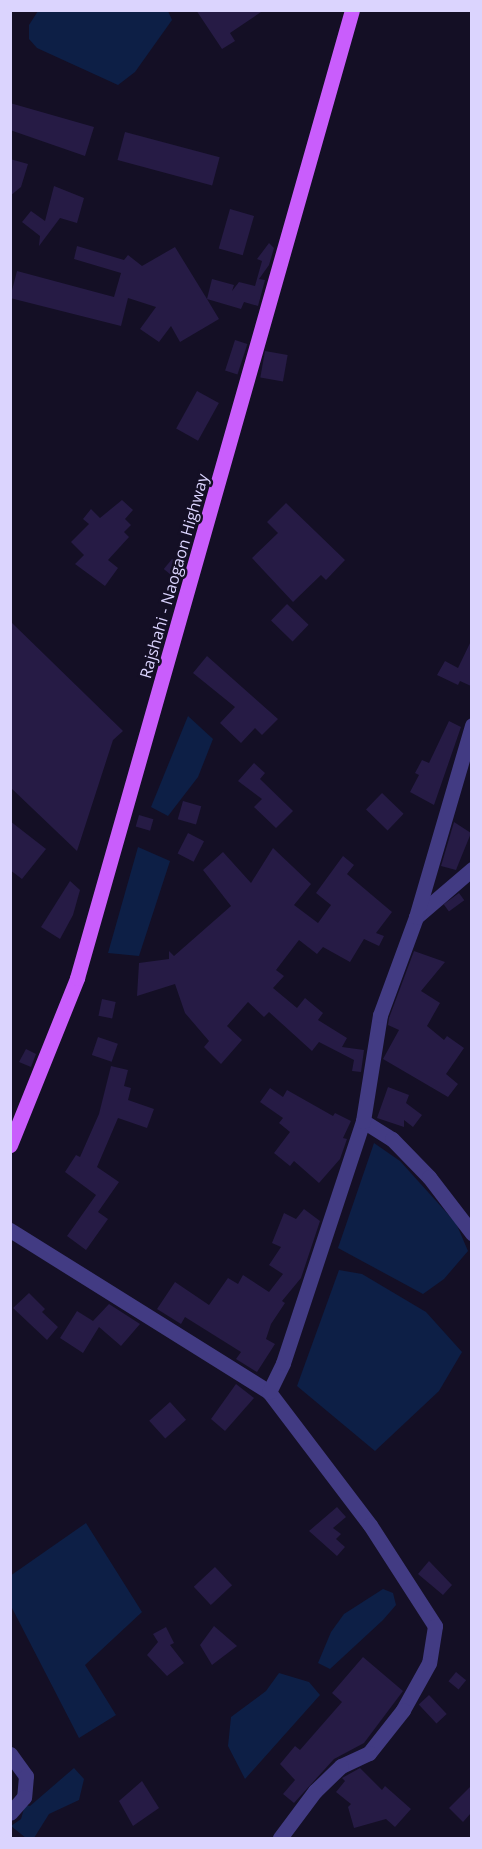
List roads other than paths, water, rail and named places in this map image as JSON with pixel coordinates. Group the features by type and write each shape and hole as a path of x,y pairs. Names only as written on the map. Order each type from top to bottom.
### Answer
{"main road":[{"name":"Rajshahi - Naogaon Highway","path":"10,1145 77,978 352,10"}],"street":[{"path":"269,1392 283,1363 363,1122 380,1015 416,916 471,725"},
{"path":"416,916 471,869"},
{"path":"363,1122 392,1139 429,1177 471,1233"},
{"path":"10,1230 269,1392 370,1525 435,1626 429,1663 403,1710 369,1753 341,1766 315,1791 280,1839"},
{"path":"10,1754 26,1776 24,1797 10,1813"}],"water":[{"path":"38,11 168,11 172,20 135,72 118,85 37,48 29,39 29,25"},
{"path":"188,716 213,739 198,777 168,816 151,807"},
{"path":"138,847 170,861 139,956 108,953"},
{"path":"374,1143 400,1161 456,1223 468,1251 444,1279 423,1294 338,1248"},
{"path":"339,1270 362,1274 426,1312 462,1352 439,1391 375,1451 297,1386"},
{"path":"86,1523 142,1612 85,1665 116,1715 79,1738 11,1606 10,1576"},
{"path":"383,1589 393,1593 396,1605 383,1620 330,1669 318,1663 331,1632 344,1614"},
{"path":"279,1673 309,1682 320,1695 245,1779 228,1746 231,1717 266,1691"},
{"path":"74,1768 84,1779 79,1800 49,1814 34,1838 26,1838 11,1826 21,1819 25,1805 30,1806"}]}
